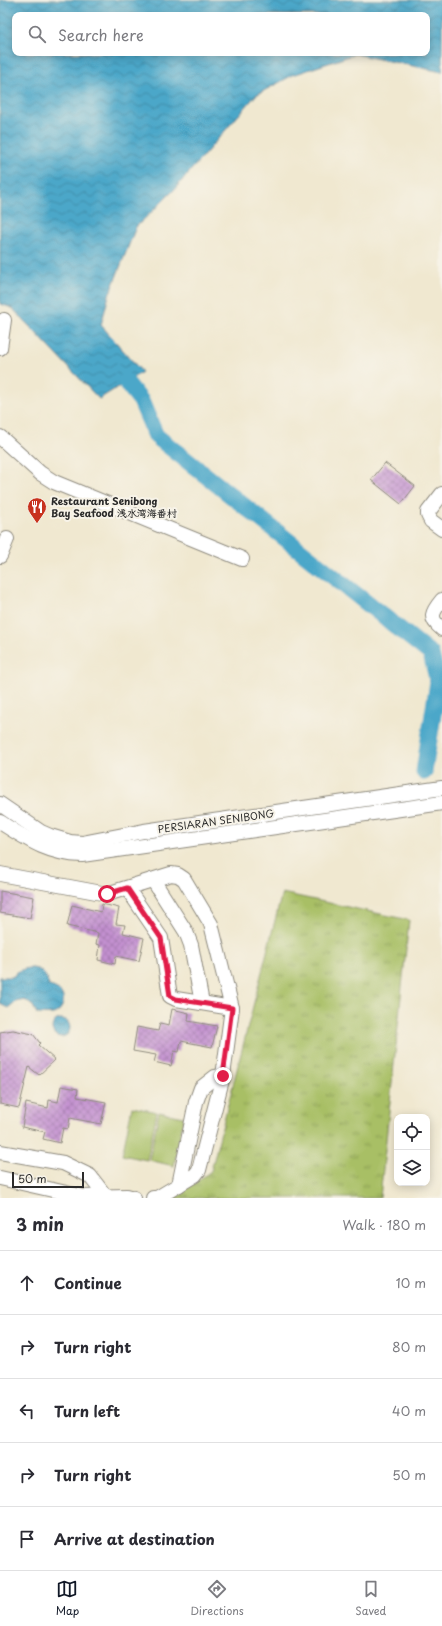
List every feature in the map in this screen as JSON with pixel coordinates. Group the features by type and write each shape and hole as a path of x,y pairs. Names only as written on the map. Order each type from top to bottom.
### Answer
{"street":[{"path":"0,348 4,320"},
{"path":"0,438 40,473 54,482 242,559"},
{"path":"441,498 428,512 428,515 431,521 442,529"},
{"path":"0,556 7,539"},
{"path":"442,600 434,609 433,615 434,621 442,629"},
{"name":"PERSIARAN SENIBONG","path":"0,804 45,834 70,842 82,843 144,831 442,788"},
{"name":"PERSIARAN SENIBONG","path":"0,822 32,843 70,854 82,854 442,803"},
{"path":"0,874 107,894 171,874 178,875 184,879 210,924 232,1008 223,1076 200,1170 195,1175 153,1198"},
{"path":"153,880 186,932 191,944 202,1003"},
{"path":"127,888 161,938 170,996 176,999 232,1008"},
{"path":"178,1185 196,1102 201,1088 215,1077 223,1076"},
{"path":"0,1152 64,1163 90,1176 106,1197"},
{"path":"0,1178 84,1197 127,1196 134,1198"}],"green space":[{"path":"282,893 409,920 380,1198 174,1198 211,1171"},
{"path":"132,1107 157,1112 147,1160 122,1155"},
{"path":"159,1112 184,1117 174,1166 149,1160"}],"water":[{"path":"0,0 442,0 442,72 365,56 430,56 430,12 12,12 12,56 349,56 293,75 256,95 173,191 136,227 109,295 101,325 142,372 99,399 12,308 0,304"},
{"path":"28,968 36,969 42,972 47,978 49,986 59,991 62,995 63,1002 59,1011 53,1014 37,1014 33,1006 25,1000 15,1002 8,1008 0,1004 0,977 12,977 18,971"},
{"path":"61,1019 67,1022 70,1028 67,1034 61,1037 55,1034 52,1028 55,1022"}],"building":[{"path":"385,463 415,486 401,504 371,480"},
{"path":"0,891 34,897 30,918 0,913"},
{"path":"102,904 119,908 116,924 125,925 123,933 144,938 139,961 116,956 115,964 98,960 100,945 96,944 98,933 67,926 72,905 101,912"},
{"path":"172,1009 189,1013 188,1021 217,1026 212,1047 181,1041 179,1052 174,1051 171,1066 154,1062 156,1055 133,1051 137,1027 158,1031 160,1023 169,1025"},
{"path":"13,1030 33,1034 40,1043 38,1045 55,1060 39,1075 29,1067 19,1108 0,1104 0,1032"},
{"path":"61,1086 78,1089 77,1097 106,1102 101,1124 70,1118 68,1129 63,1128 60,1143 43,1139 45,1132 22,1127 26,1103 48,1108 49,1100 58,1102"}],"waterway":[{"path":"126,382 141,401 156,436 431,654 438,682 424,772"}],"place":[{"name":"Restaurant Senibong Bay Seafood 浅水湾海番村","path":"37,524"}],"route":[{"path":"107,894 127,888 161,938 170,996 176,999 232,1008 223,1076"}]}
